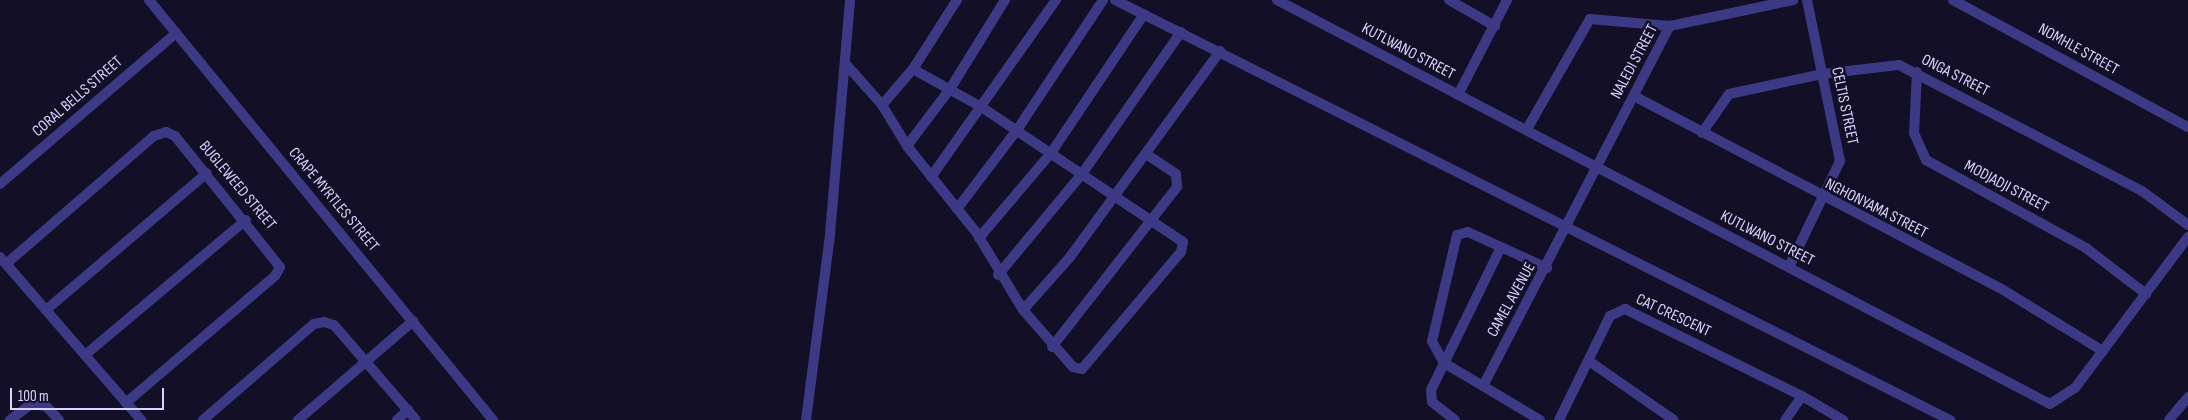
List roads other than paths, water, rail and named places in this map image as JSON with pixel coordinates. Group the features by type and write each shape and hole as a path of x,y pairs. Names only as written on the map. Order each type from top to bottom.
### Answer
{"street":[{"name":"CRAPE MYRTLES STREET","path":"149,0 494,420"},
{"path":"806,420 816,360 850,0"},
{"path":"882,105 913,69 957,0"},
{"path":"907,146 950,89 1005,0"},
{"path":"931,177 983,108 1056,0"},
{"path":"956,209 1017,130 1103,0"},
{"path":"1115,0 1567,225 1950,420"},
{"name":"KUTLWANO STREET","path":"1277,0 2050,404 2068,396 2188,238"},
{"path":"1450,0 1494,26"},
{"path":"1458,95 1507,0"},
{"name":"NALEDI STREET","path":"1596,168 1670,26 1793,0"},
{"name":"CELTIS STREET","path":"1789,267 1825,200 1840,161 1807,0"},
{"name":"NOMHLE STREET","path":"1953,0 2188,127"},
{"path":"1973,10 1977,0"},
{"path":"979,238 1051,153 1144,14"},
{"path":"1527,129 1590,19 1670,26"},
{"path":"998,276 1082,174 1181,32"},
{"name":"CORAL BELLS STREET","path":"0,184 176,33"},
{"path":"1023,310 1058,273 1220,51"},
{"path":"845,63 882,105 907,146 979,238 998,276 1023,310 1052,347 1075,369 1082,369 1181,252 1180,239 983,108 913,69"},
{"name":"ONGA STREET","path":"1702,133 1729,94 1822,74 1886,65 1917,72 2142,191 2188,225"},
{"name":"MODJADJI STREET","path":"1917,72 1914,132 1926,160 2086,248 2146,294"},
{"name":"NGHONYAMA STREET","path":"1634,96 1825,200 2000,288 2103,351"},
{"name":"BUGLEWEED STREET","path":"3,261 154,136 166,132 175,136 277,258 275,276 126,403"},
{"path":"1052,347 1151,221 1178,180 1174,172 1146,154"},
{"name":"CAMEL AVENUE","path":"1483,386 1547,268 1596,168"},
{"path":"46,310 207,173"},
{"path":"85,355 246,220"},
{"path":"1540,420 1444,363 1434,349 1432,333 1454,240 1459,233 1468,232 1547,268"},
{"path":"1455,420 1430,398 1444,363 1501,247"},
{"path":"3,261 141,420"},
{"name":"CAT CRESCENT","path":"1559,420 1610,316 1625,309 1802,396"},
{"path":"298,420 412,321"},
{"path":"202,420 314,324 334,325 367,360 416,420"},
{"path":"1589,360 1674,420"},
{"path":"1785,420 1802,396 1843,420"},
{"path":"2169,420 2188,397"},
{"path":"10,420 31,404 46,406 59,420"},
{"path":"397,420 408,410"}]}
